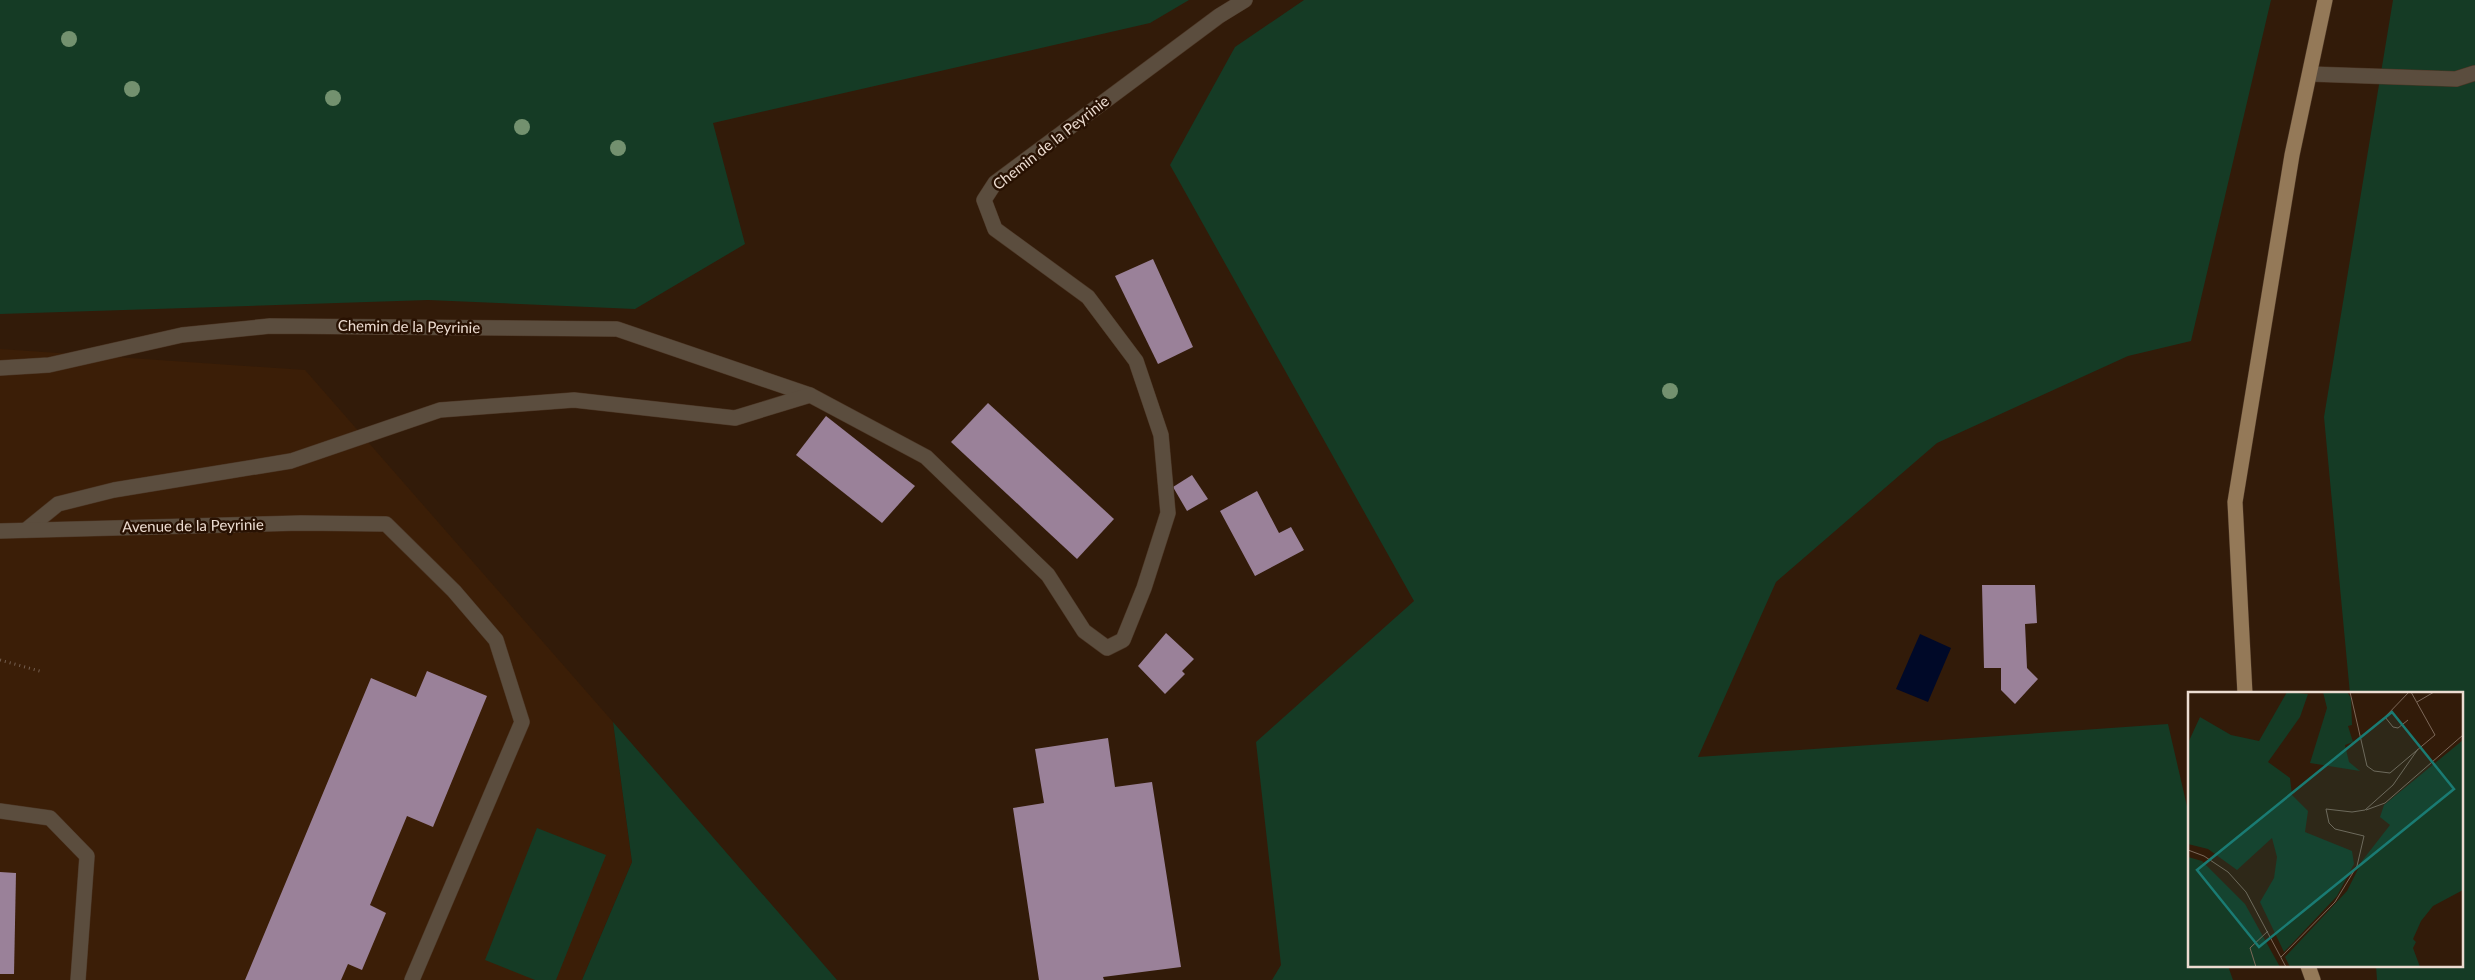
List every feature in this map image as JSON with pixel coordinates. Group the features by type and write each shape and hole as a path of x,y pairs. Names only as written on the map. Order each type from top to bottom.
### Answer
{"main road":[{"path":"2245,692 2236,502 2292,155 2325,0"},
{"path":"2309,968 2313,980"}],"street":[{"name":"Chemin de la Peyrinie","path":"0,368 49,365 182,335 270,326 617,329 810,394 926,457 1048,575 1084,631 1107,648 1123,640 1144,588 1168,513 1161,435 1136,361 1088,297 995,229 984,200 995,183 1212,21 1245,0"},
{"path":"2310,74 2456,79 2475,73"},
{"path":"26,530 58,504 114,490 291,461 440,410 574,400 735,418 810,394"},
{"name":"Avenue de la Peyrinie","path":"0,530 301,523 386,524 454,591 496,640 522,722 412,980"},
{"path":"0,811 50,818 87,856 78,980"}],"path":[{"path":"0,660 43,672"}],"shaded area":[{"path":"0,349 305,370 613,722 632,862 582,980 0,980"}],"green space":[{"path":"0,0 1189,0 1150,23 713,123 745,244 635,309 428,300 0,314"},
{"path":"1304,0 2271,0 2191,341 2128,356 1937,443 1776,582 1698,757 2168,724 2188,811 2188,968 2229,968 2233,980 1272,980 1281,965 1256,742 1414,601 1170,165 1235,47"},
{"path":"2393,0 2475,0 2475,980 2377,980 2376,968 2462,968 2462,692 2350,692 2324,417"},
{"path":"613,722 837,980 582,980 632,862"},
{"path":"537,828 606,855 556,980 535,980 485,960"}],"water":[{"path":"1920,634 1951,648 1928,702 1896,689"}],"building":[{"path":"1153,259 1193,347 1158,364 1115,276"},
{"path":"988,403 1114,519 1077,559 951,442"},
{"path":"826,416 915,486 882,523 796,455"},
{"path":"1192,475 1208,499 1187,511 1173,487"},
{"path":"1257,491 1279,533 1291,527 1304,550 1255,576 1220,511"},
{"path":"1982,585 2035,585 2037,623 2025,624 2027,668 2038,679 2015,704 2001,690 2001,668 1984,668"},
{"path":"1166,633 1194,659 1182,671 1185,674 1165,694 1138,666"},
{"path":"427,671 487,696 433,827 407,816 370,905 386,913 362,970 348,964 341,980 245,980 371,678 416,697"},
{"path":"1108,738 1115,787 1152,782 1181,967 1103,977 1104,980 1039,980 1013,808 1044,803 1035,749"},
{"path":"0,872 16,873 14,974 0,974"}]}
